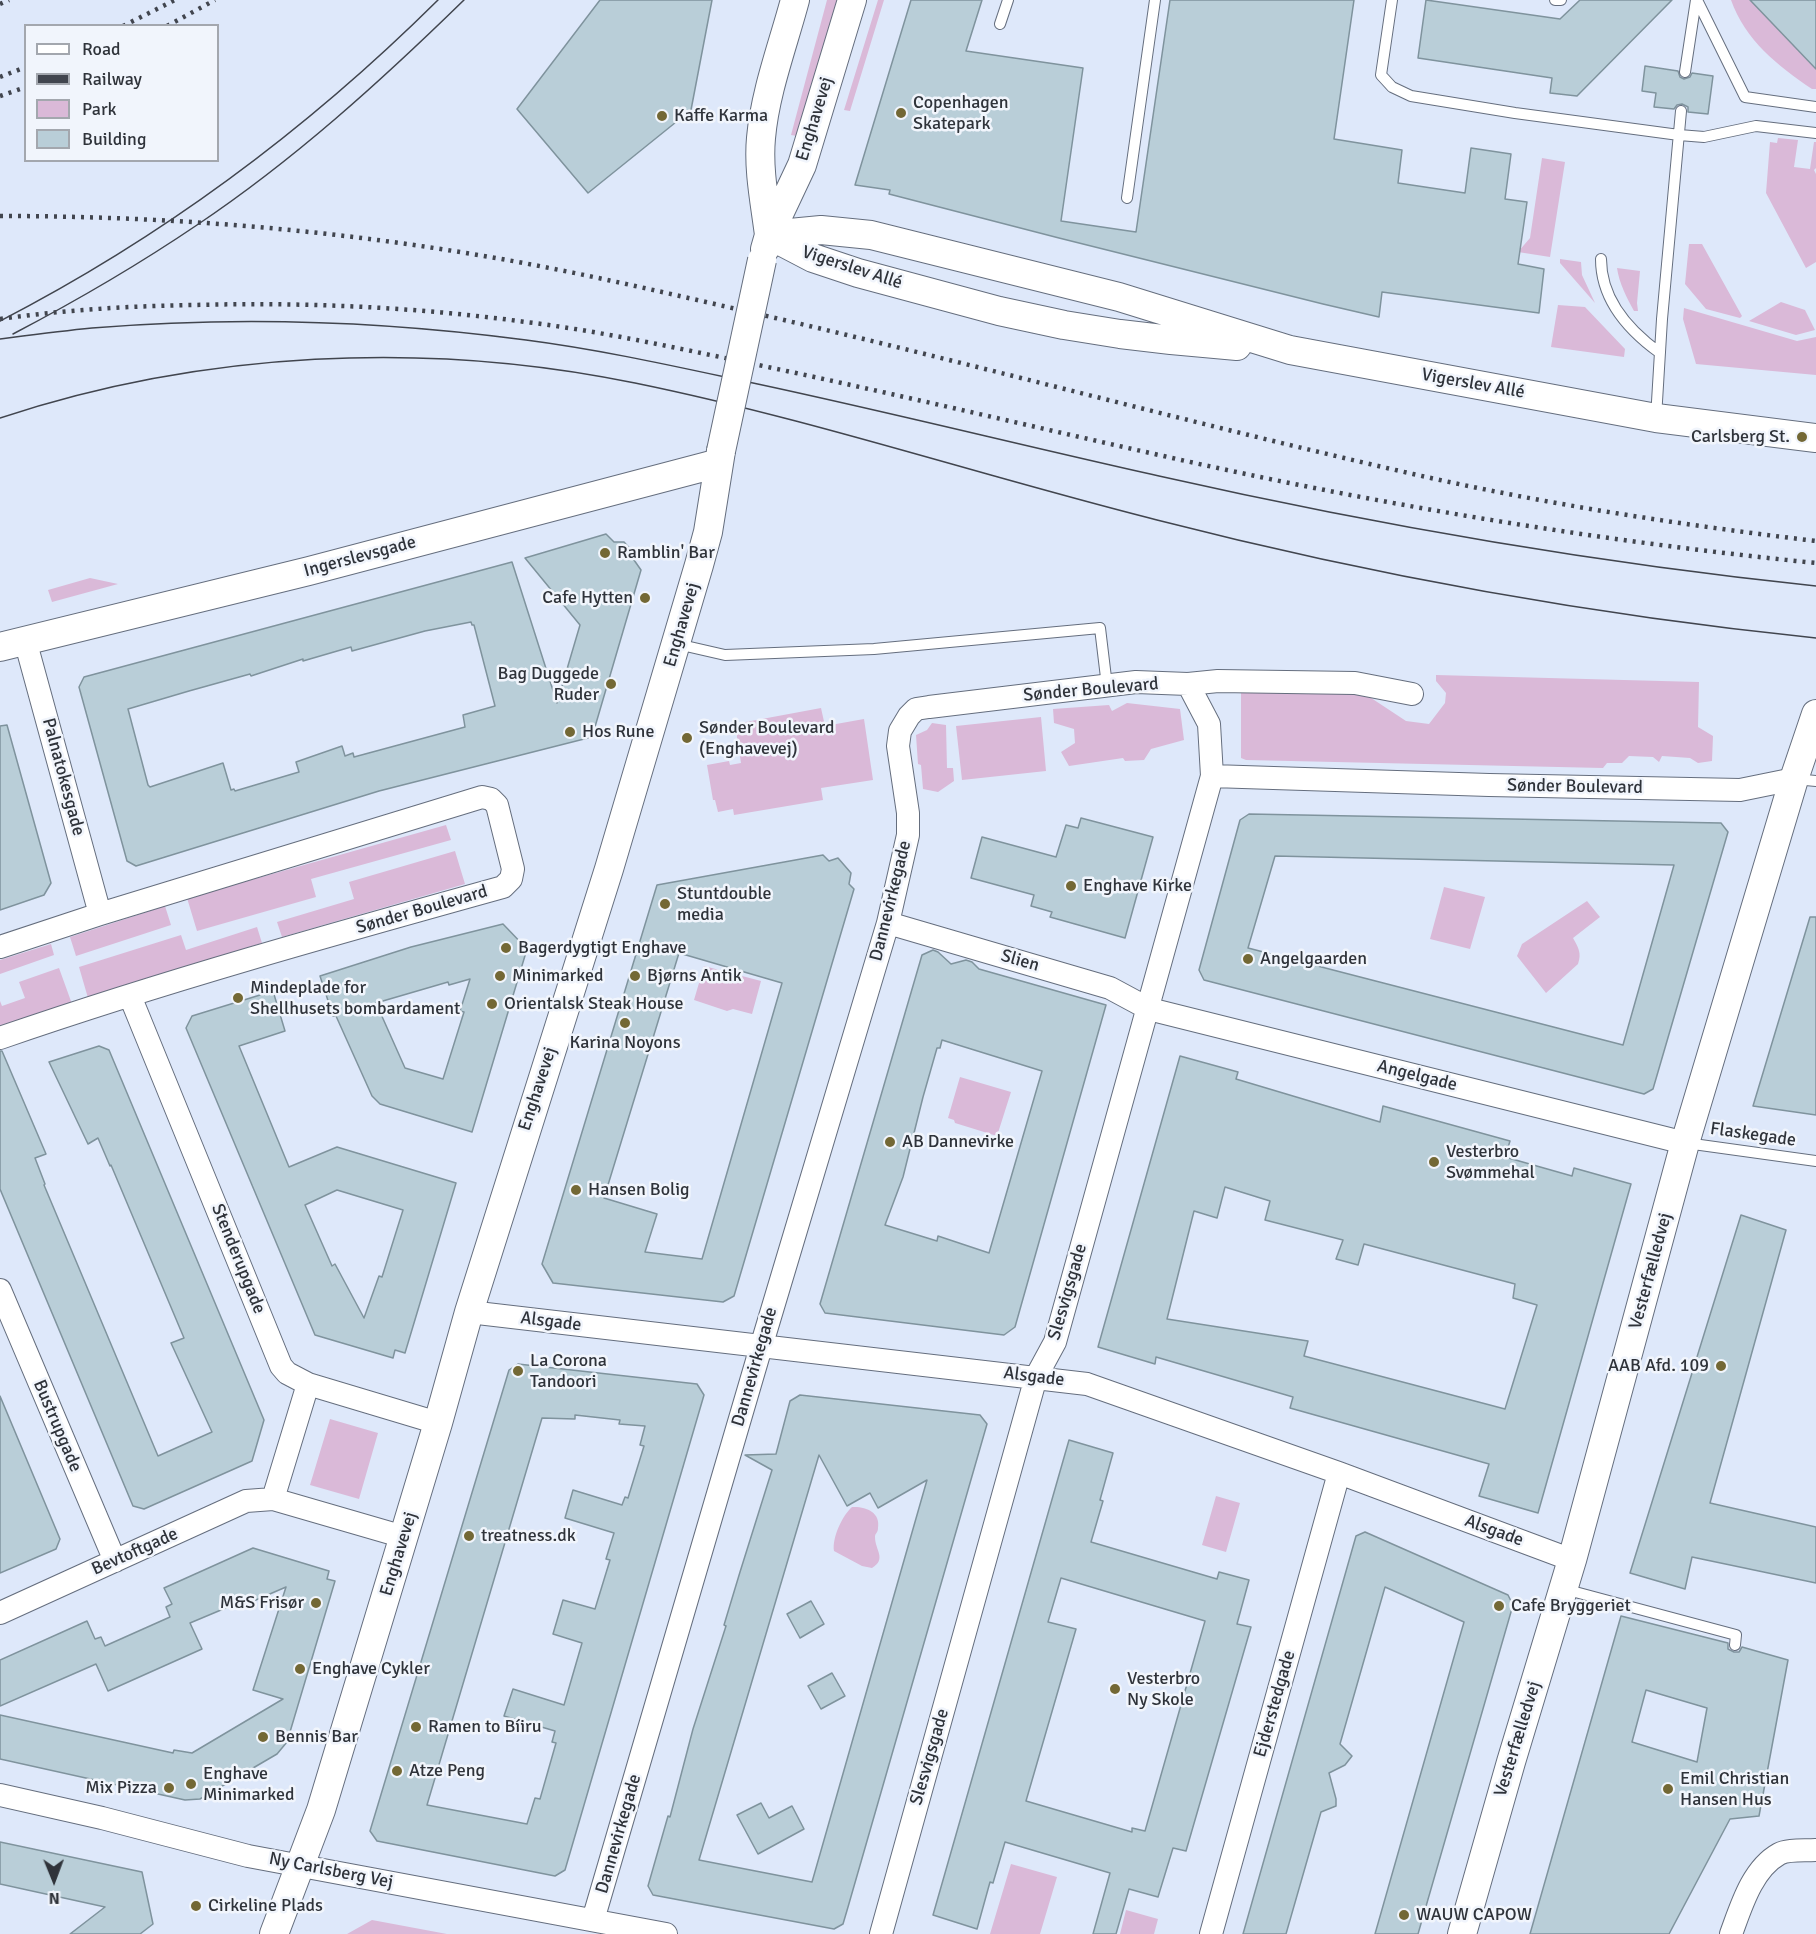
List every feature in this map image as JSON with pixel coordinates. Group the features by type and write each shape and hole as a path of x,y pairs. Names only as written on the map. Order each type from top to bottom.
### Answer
{"street":[{"name":"Enghavevej","path":"766,247 761,137 795,0"},
{"name":"Enghavevej","path":"274,1934 321,1810 438,1423 469,1312 609,869 677,644 708,532 720,457 766,247 802,165 852,0"},
{"name":"Vigerslev Allé","path":"766,247 820,230 871,235 1119,297 1290,350"},
{"name":"Vigerslev Allé","path":"766,247 999,310 1064,325 1171,340 1290,350 1656,418 1816,438"},
{"name":"Ingerslevsgade","path":"13,643 309,571 720,457"},
{"name":"Palnatokesgade","path":"13,643 100,914"},
{"name":"Sønder Boulevard","path":"908,813 898,746 900,731 916,709 1136,682 1355,683 1412,694"},
{"name":"Slesvigsgade","path":"881,1934 1036,1377 1056,1342 1212,776 1209,724 1188,684"},
{"name":"Vesterfælledvej","path":"1462,1934 1564,1589 1685,1143 1805,780 1816,714"},
{"name":"Sønder Boulevard","path":"1212,776 1740,790 1805,780"},
{"name":"Sønder Boulevard","path":"0,947 482,797 491,799 496,806 513,869 511,879 503,887 275,951 83,1009 0,1038"},
{"name":"Dannevirkegade","path":"593,1920 888,923 908,835 908,813"},
{"name":"Slien","path":"888,923 1110,988 1149,1008"},
{"name":"Stenderupgade","path":"130,996 281,1366 287,1373 308,1384 438,1423"},
{"name":"Angelgade","path":"1149,1008 1685,1143"},
{"name":"Bustrupgade","path":"0,1290 115,1561"},
{"name":"Alsgade","path":"469,1312 1087,1384 1339,1473 1572,1560"},
{"path":"273,1499 308,1384"},
{"name":"Ejderstedgade","path":"1210,1934 1339,1473"},
{"name":"Bevtoftgade","path":"0,1612 246,1501 273,1499 404,1537"},
{"name":"Ny Carlsberg Vej","path":"0,1795 102,1818 248,1856 666,1934"},
{"path":"1731,1934 1739,1911 1759,1873 1780,1853 1816,1850"}],"lane":[{"path":"1000,24 1008,0"},
{"path":"1127,198 1155,0"},
{"path":"1392,0 1381,75 1392,87 1411,96 1679,135 1704,137 1756,126 1816,133"},
{"path":"1556,0 1561,0"},
{"path":"1685,72 1697,0"},
{"path":"1697,0 1746,97 1816,107"},
{"path":"1656,418 1681,111"},
{"path":"1600,259 1600,274 1605,291 1619,313 1636,335 1660,353"},
{"path":"677,644 725,655 874,649 1100,628 1107,686"},
{"name":"Flaskegade","path":"1685,1143 1816,1161"},
{"path":"1564,1589 1736,1635 1735,1645"}],"green space":[{"path":"827,0 838,0 797,136 791,135"},
{"path":"878,0 884,0 850,111 844,110"},
{"path":"1731,0 1750,0 1816,69 1816,89 1812,89 1799,80 1764,51 1745,28"},
{"path":"1778,138 1798,140 1794,167 1810,169 1814,142 1816,142 1816,168 1814,170 1816,174 1816,262 1806,268 1766,193 1770,142 1777,143"},
{"path":"1542,158 1565,162 1550,257 1518,252 1530,238"},
{"path":"1689,244 1702,244 1742,316 1740,318 1706,309 1685,284"},
{"path":"1560,259 1581,262 1582,275 1595,303 1560,263"},
{"path":"1617,268 1640,271 1638,311 1634,311 1626,296"},
{"path":"1781,302 1805,310 1815,330 1796,335 1749,321"},
{"path":"1558,305 1585,307 1625,349 1624,357 1551,347"},
{"path":"1684,308 1797,341 1816,337 1816,375 1696,364 1683,319"},
{"path":"90,578 118,584 52,602 48,590"},
{"path":"1436,675 1699,682 1698,727 1713,736 1712,761 1698,763 1690,758 1662,756 1659,762 1653,757 1629,756 1622,763 1607,763 1603,768 1246,760 1241,758 1241,687 1356,688 1406,721 1429,724 1445,703 1446,693 1436,681"},
{"path":"1127,703 1180,709 1184,740 1151,749 1144,760 1125,761 1123,758 1069,766 1061,752 1075,743 1074,729 1054,723 1053,709 1109,705 1112,711"},
{"path":"821,708 825,726 864,719 873,780 821,788 823,800 734,815 733,809 718,812 715,800 713,800 707,765 729,761 730,765 741,763 735,724"},
{"path":"1041,717 1046,771 962,780 956,726"},
{"path":"932,723 946,725 947,768 953,768 954,781 938,792 923,789 921,765 918,764 916,735 927,730"},
{"path":"446,825 451,840 311,879 316,897 197,931 187,898"},
{"path":"455,851 465,884 282,937 277,922 354,899 349,882"},
{"path":"1444,887 1485,897 1470,949 1430,939"},
{"path":"1587,901 1600,917 1573,938 1578,947 1578,964 1546,993 1517,956 1522,944"},
{"path":"165,906 171,925 76,956 70,937"},
{"path":"257,927 262,943 88,998 79,967 181,935 186,950"},
{"path":"51,944 54,955 0,974 0,960"},
{"path":"704,966 761,981 752,1014 733,1009 727,1011 694,1000"},
{"path":"59,968 72,1004 0,1028 0,1001 2,1006 25,998 19,982"},
{"path":"960,1077 1011,1092 997,1136 955,1123 954,1120 948,1118"},
{"path":"330,1419 378,1433 359,1499 310,1485"},
{"path":"1216,1496 1240,1503 1226,1552 1202,1545"},
{"path":"852,1507 867,1509 877,1518 878,1530 875,1542 880,1558 872,1568 862,1566 834,1551 838,1528"},
{"path":"1011,1864 1057,1877 1040,1934 990,1934"},
{"path":"1126,1910 1158,1919 1154,1934 1120,1934"},
{"path":"372,1920 447,1934 347,1934"}],"building":[{"path":"600,0 712,0 691,110 588,193 517,109"},
{"path":"911,0 982,0 966,51 1083,68 1061,221 1136,232 1170,0 1354,0 1334,139 1402,150 1398,183 1465,193 1471,148 1511,154 1505,199 1527,202 1518,264 1544,269 1539,313 1382,292 1379,317 889,194 890,190 855,185"},
{"path":"1426,0 1560,19 1580,0 1672,0 1577,96 1550,93 1552,78 1418,58"},
{"path":"1750,0 1816,0 1816,69"},
{"path":"1645,66 1678,71 1680,77 1684,79 1690,77 1692,73 1713,76 1708,114 1688,112 1688,107 1682,104 1677,105 1674,109 1654,107 1656,93 1642,91"},
{"path":"606,534 614,542 624,542 633,552 634,560 641,570 592,737 379,791 136,866 127,861 79,687 84,677 512,562 557,703 580,625 525,558","holes":["471,622 474,625 495,706 463,715 465,727 354,757 353,753 345,756 342,746 296,762 299,772 235,791 231,790 223,763 150,787 148,785 128,709 351,647 352,651 425,631"]},
{"path":"7,725 51,883 44,895 0,910 0,726"},
{"name":"Angelgaarden","path":"1249,814 1721,823 1728,832 1653,1089 1644,1094 1204,980 1199,970 1240,820","holes":["1275,856 1674,865 1623,1045 1248,948"]},
{"name":"Enghave Kirke","path":"1081,818 1153,837 1125,938 1050,917 1052,912 1031,906 1034,895 971,878 982,837 1056,857 1066,825 1078,828"},
{"path":"823,855 829,861 838,858 851,873 849,884 854,889 734,1296 723,1302 553,1283 542,1264 657,885","holes":["679,953 782,983 702,1259 645,1252 657,1214 604,1198"]},
{"path":"1810,917 1816,917 1816,1115 1753,1106"},
{"path":"503,924 527,949 472,1132 380,1104 372,1096 336,1016 333,1016 320,976 411,947","holes":["470,979 460,1011 464,1012 443,1079 405,1068 376,1003 448,982 449,985"]},
{"name":"AB Dannevirke","path":"933,950 951,964 966,960 979,969 1106,1005 1015,1327 1004,1335 825,1313 820,1304 922,955","holes":["942,1040 1042,1071 989,1253 938,1236 937,1241 885,1225 903,1177 923,1097 937,1048 940,1048"]},
{"path":"273,991 285,1031 239,1046 289,1167 337,1147 456,1183 405,1353 395,1350 393,1358 315,1335 186,1028 192,1016","holes":["337,1190 403,1210 382,1277 379,1276 364,1318 335,1264 332,1266 305,1205"]},
{"path":"99,1046 109,1050 264,1420 252,1461 144,1509 133,1506 0,1189 0,1051 2,1051 46,1154 35,1158 44,1185 158,1456 212,1432 171,1343 184,1338 111,1165 98,1138 88,1144 49,1062"},
{"path":"1180,1056 1238,1072 1236,1079 1380,1122 1383,1106 1510,1141 1505,1157 1572,1176 1574,1168 1631,1184 1538,1513 1479,1496 1489,1464 1290,1408 1293,1397 1156,1357 1155,1364 1098,1347","holes":["1225,1187 1270,1201 1265,1220 1343,1240 1336,1259 1358,1265 1364,1244 1515,1284 1513,1298 1537,1305 1505,1409 1304,1356 1308,1341 1167,1319 1194,1211 1217,1218"]},
{"name":"AAB Afd. 109","path":"1741,1215 1786,1230 1710,1503 1816,1527 1816,1583 1692,1557 1685,1589 1630,1573"},
{"path":"518,1364 697,1384 704,1395 565,1870 555,1876 377,1841 370,1831 509,1370","holes":["575,1415 620,1420 619,1424 645,1426 640,1445 644,1446 628,1498 625,1497 622,1505 573,1490 565,1518 614,1533 606,1559 610,1560 595,1609 563,1600 553,1634 582,1643 564,1705 513,1689 504,1716 555,1731 552,1742 556,1743 540,1799 535,1798 527,1824 427,1805 542,1418 575,1419"]},
{"path":"800,1395 980,1415 987,1424 843,1924 834,1929 653,1895 648,1886 772,1470 745,1455 776,1454 790,1401","holes":["819,1455 847,1506 870,1493 878,1508 927,1480 812,1882 699,1860"]},
{"path":"0,1396 60,1539 56,1549 0,1573"},
{"path":"1069,1440 1113,1453 1100,1500 1103,1501 1091,1542 1217,1579 1219,1572 1249,1580 1237,1624 1251,1627 1186,1851 1173,1848 1158,1897 1129,1889 1116,1934 1093,1934 1110,1873 1005,1842 993,1883 990,1882 977,1929 933,1915","holes":["1061,1578 1205,1621 1145,1831 1132,1828 1132,1832 1026,1801 1076,1629 1048,1622"]},
{"path":"1365,1532 1508,1595 1513,1605 1418,1934 1375,1934 1464,1622 1385,1587 1340,1744 1352,1756 1345,1765 1329,1773 1336,1806 1321,1812 1286,1934 1243,1934 1356,1536"},
{"path":"253,1548 329,1571 327,1579 335,1581 287,1742 277,1754 200,1799 185,1800 0,1759 0,1715 173,1753 174,1750 192,1753 283,1699 253,1690 286,1587 242,1606 240,1602 190,1623 202,1649 108,1691 96,1664 0,1706 0,1660 87,1621 95,1639 101,1637 105,1646 170,1617 166,1607 172,1604 164,1588"},
{"path":"811,1601 824,1624 800,1638 787,1614"},
{"name":"Emil Christian Hansen Hus","path":"1621,1616 1728,1643 1728,1649 1734,1652 1739,1652 1742,1647 1788,1660 1759,1816 1730,1819 1669,1934 1530,1934","holes":["1646,1690 1707,1708 1697,1762 1632,1742"]},
{"path":"832,1673 845,1696 821,1709 808,1686"},
{"path":"761,1803 769,1818 792,1806 804,1829 758,1854 737,1815"},
{"path":"0,1842 142,1872 153,1924 140,1934 70,1934 105,1907 0,1884"}],"tram line":[{"path":"0,321 119,254 176,217 231,177 338,93 438,0"},
{"path":"13,334 83,296 175,240 233,200 336,118 464,0"},
{"path":"0,339 146,324 309,322 418,328 526,340 697,371 1322,511 1568,554 1816,586"},
{"path":"0,418 77,395 155,378 235,366 315,359 395,358 476,361 556,369 635,383 766,413 1092,503 1320,559 1567,605 1649,618 1816,638"}],"railway":[{"path":"0,4 9,0"},
{"path":"127,24 175,0"},
{"path":"171,24 215,0"},
{"path":"0,77 24,68"},
{"path":"0,96 24,88"},
{"path":"0,216 118,218 236,225 354,237 506,260 575,273 829,331 1245,434 1463,485 1613,513 1816,541"},
{"path":"0,319 121,307 277,304 402,309 526,322 690,351 848,384 1240,473 1404,505 1651,544 1816,563"}],"place":[{"name":"Copenhagen Skatepark","path":"901,113"},
{"name":"Kaffe Karma","path":"662,116"},
{"name":"Carlsberg St.","path":"1802,437"},
{"name":"Ramblin' Bar","path":"605,553"},
{"name":"Cafe Hytten","path":"645,598"},
{"name":"Bag Duggede Ruder","path":"611,684"},
{"name":"Hos Rune","path":"570,732"},
{"name":"Sønder Boulevard (Enghavevej)","path":"687,738"},
{"name":"Enghave Kirke","path":"1071,886"},
{"name":"Stuntdouble media","path":"665,904"},
{"name":"Bagerdygtigt Enghave","path":"506,948"},
{"name":"Angelgaarden","path":"1248,959"},
{"name":"Minimarked","path":"500,976"},
{"name":"Bjørns Antik","path":"635,976"},
{"name":"Mindeplade for Shellhusets bombardament","path":"238,998"},
{"name":"Orientalsk Steak House","path":"492,1004"},
{"name":"Karina Noyons","path":"625,1023"},
{"name":"AB Dannevirke","path":"890,1142"},
{"name":"Vesterbro Svømmehal","path":"1434,1162"},
{"name":"Hansen Bolig","path":"576,1190"},
{"name":"AAB Afd. 109","path":"1721,1366"},
{"name":"La Corona Tandoori","path":"518,1371"},
{"name":"treatness.dk","path":"469,1536"},
{"name":"M&S Frisør","path":"316,1603"},
{"name":"Cafe Bryggeriet","path":"1499,1606"},
{"name":"Enghave Cykler","path":"300,1669"},
{"name":"Vesterbro Ny Skole","path":"1115,1689"},
{"name":"Ramen to Bíiru","path":"416,1727"},
{"name":"Bennis Bar","path":"263,1737"},
{"name":"Atze Peng","path":"397,1771"},
{"name":"Enghave Minimarked","path":"191,1784"},
{"name":"Mix Pizza","path":"169,1788"},
{"name":"Emil Christian Hansen Hus","path":"1668,1789"},
{"name":"Cirkeline Plads","path":"196,1906"},
{"name":"WAUW CAPOW","path":"1404,1915"}]}
